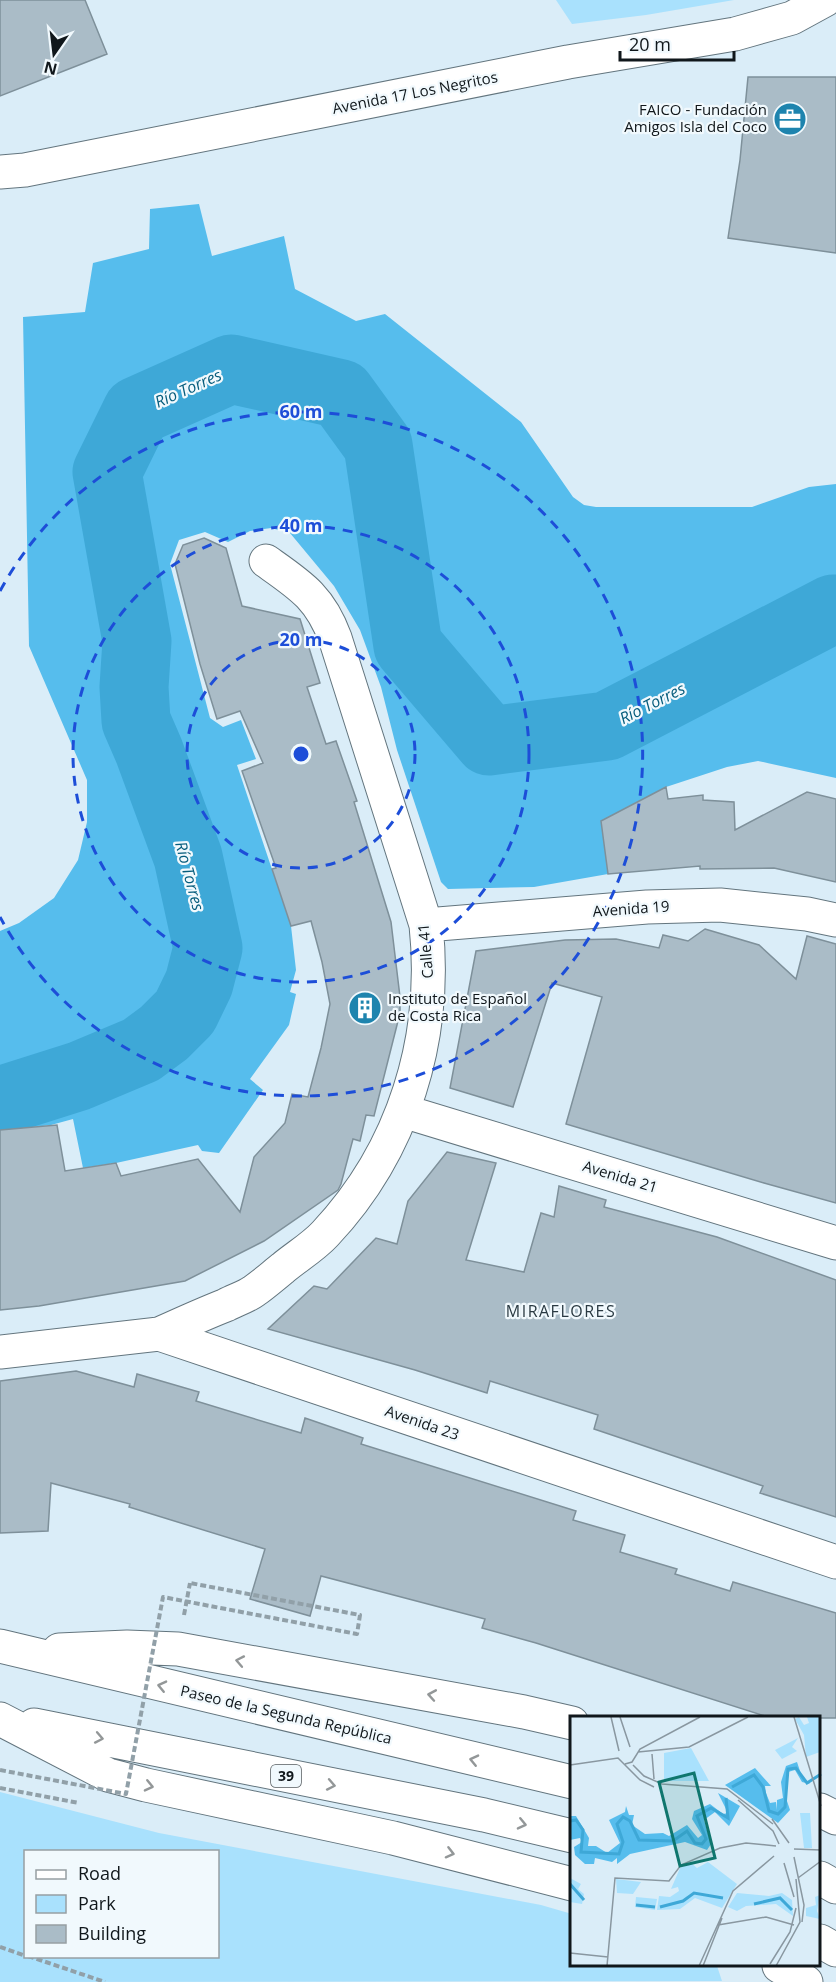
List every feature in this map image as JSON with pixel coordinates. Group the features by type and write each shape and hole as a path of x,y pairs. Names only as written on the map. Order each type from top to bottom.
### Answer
{"main road":[{"name":"Avenida 17 Los Negritos","path":"0,172 25,170 568,62 735,34 792,18 825,0"},
{"name":"Calle 41","path":"159,1334 253,1292 323,1235 348,1207 369,1177 403,1111 421,1054 426,1023 429,974 426,925 328,619 316,601 301,586 266,561"},
{"name":"Avenida 19","path":"426,925 647,907 720,905 807,914 836,920"},
{"name":"Avenida 21","path":"403,1111 836,1243"},
{"name":"Avenida 23","path":"0,1352 159,1334 836,1562"},
{"path":"9,1649 126,1647 178,1649 524,1712 570,1723"},
{"name":"Paseo de la Segunda República","path":"9,1649 570,1782"},
{"path":"0,1719 108,1775 393,1838 570,1883"},
{"name":"39","path":"0,1719 472,1813 570,1836"},
{"path":"821,1811 836,1818"},
{"path":"821,1879 836,1887"},
{"path":"821,1942 836,1950"},
{"path":"782,1967 806,1982"}],"path":[{"path":"0,1770 126,1794 164,1597 357,1634 360,1616 190,1583"},
{"path":"0,1788 88,1805"},
{"path":"0,1947 24,1955"},
{"path":"33,1958 105,1982"}],"green space":[{"path":"556,0 734,0 646,15 572,24"},
{"path":"0,1792 159,1833 541,1905 570,1913 570,1967 717,1967 722,1981 0,1982"}],"shaded area":[{"path":"199,204 212,256 284,236 295,289 356,321 385,314 521,422 573,497 584,505 596,507 752,507 809,487 836,484 836,778 758,761 727,767 666,787 602,821 608,874 534,887 448,889 441,882 397,750 381,687 360,630 334,586 290,533 271,528 250,531 228,542 205,532 179,540 170,564 210,718 223,727 241,720 256,759 237,765 291,926 296,970 290,992 296,994 289,1025 250,1079 263,1090 219,1153 202,1151 198,1145 83,1168 73,1119 51,1125 0,1131 0,931 19,923 54,898 78,860 87,822 87,780 29,646 23,317 85,312 93,263 149,249 150,209"}],"building":[{"path":"0,0 85,0 107,54 0,96"},
{"path":"748,77 836,77 836,253 728,238 740,160"},
{"path":"204,538 226,548 242,606 300,619 320,683 307,687 326,744 336,741 357,801 354,802 391,922 400,997 397,1025 374,1116 366,1115 360,1141 353,1139 338,1190 264,1241 185,1281 39,1306 0,1310 0,1130 57,1125 65,1171 116,1163 121,1176 198,1159 240,1212 254,1157 285,1123 292,1094 308,1097 321,1048 330,1004 311,921 291,926 272,869 276,868 242,771 263,763 240,711 217,719 200,664 175,564 183,545"},
{"path":"666,787 668,799 703,795 703,800 734,802 735,830 807,792 836,799 836,882 774,868 700,869 700,866 608,874 601,821"},
{"path":"705,929 759,945 796,979 807,936 836,944 836,1203 566,1124 602,997 552,983 513,1107 450,1088 476,951 565,940 616,939 659,948 663,935 688,941"},
{"path":"447,1152 496,1163 466,1260 524,1272 541,1213 554,1217 559,1186 606,1200 604,1207 717,1237 836,1280 836,1517 760,1493 763,1486 594,1429 598,1415 490,1381 487,1393 415,1370 268,1329 314,1286 327,1289 376,1238 397,1244 408,1201"},
{"path":"76,1371 134,1387 137,1374 199,1392 196,1401 301,1433 305,1418 363,1438 361,1444 576,1511 573,1520 625,1535 620,1552 677,1569 675,1574 730,1591 733,1582 836,1613 836,1718 765,1716 482,1628 485,1619 321,1576 310,1616 250,1599 265,1549 129,1507 130,1504 51,1483 48,1531 0,1533 0,1381"}],"waterway":[{"name":"Río Torres","path":"0,1101 79,1076 141,1050 164,1033 185,1012 199,983 208,948 188,857 136,721 134,687 137,641 107,472 137,411 231,369 341,394 378,445 408,646 489,741 607,726 833,609 836,610"}],"place":[{"name":"FAICO - Fundación Amigos Isla del Coco","path":"790,119"},
{"name":"Instituto de Español de Costa Rica","path":"365,1008"}],"district":[{"name":"MIRAFLORES","path":"561,1311"}]}
